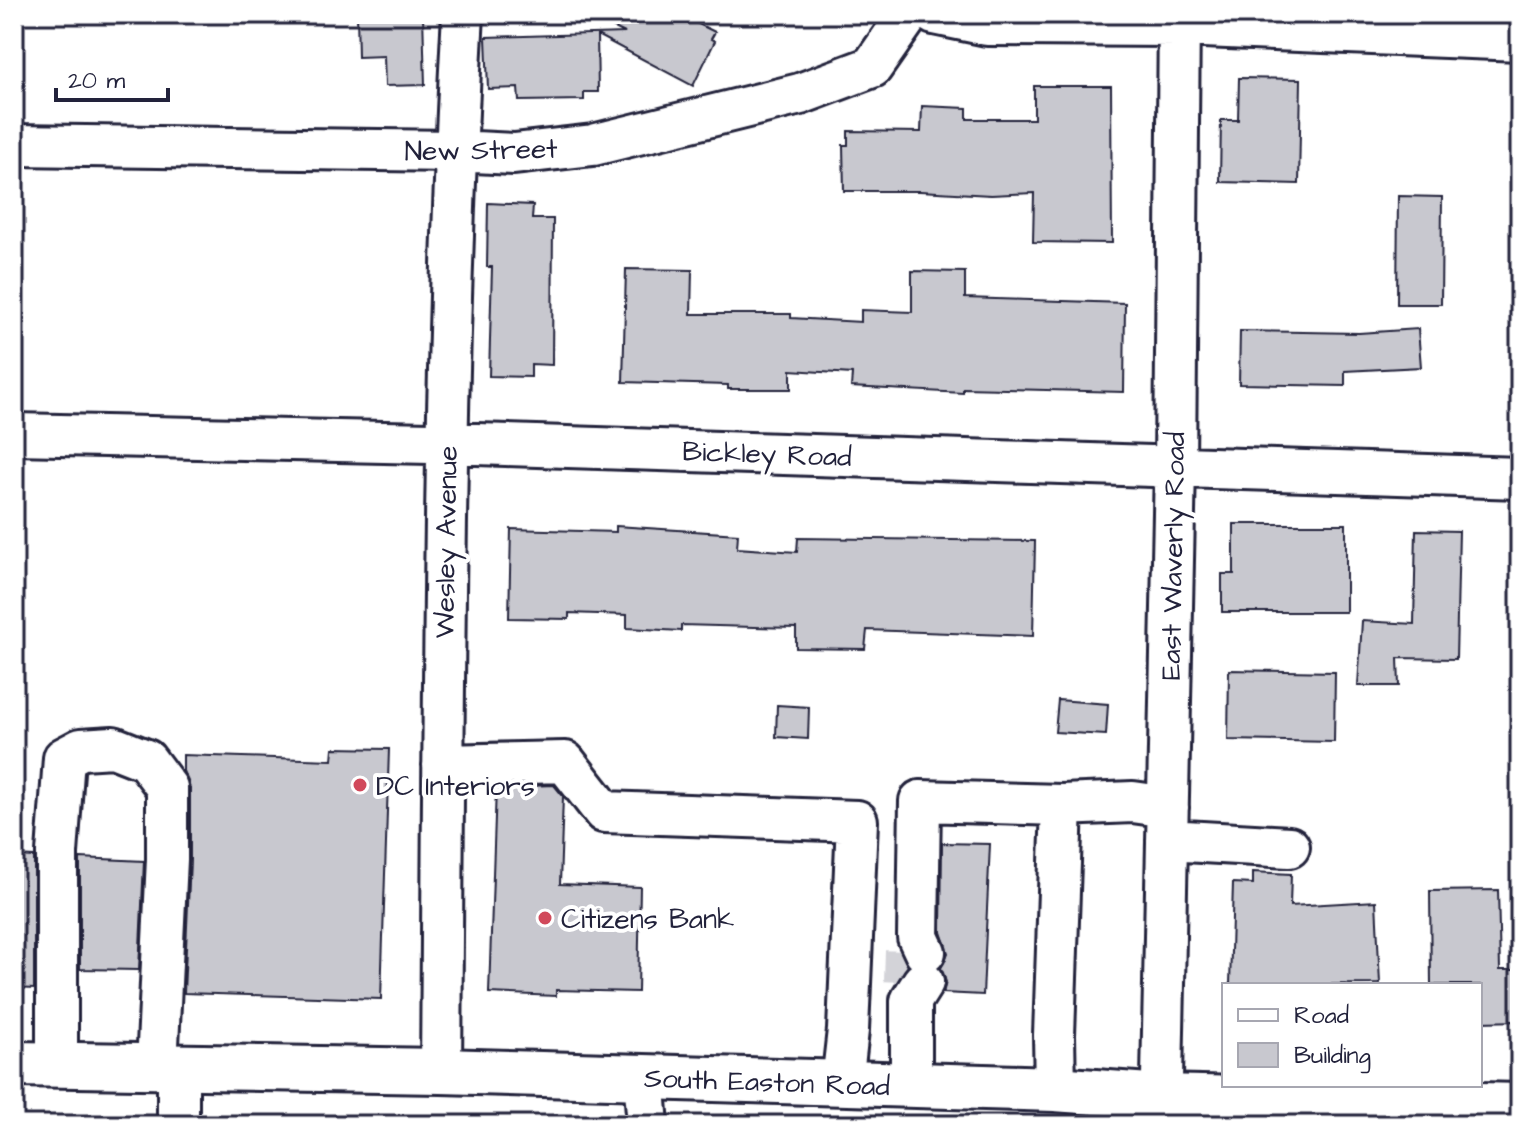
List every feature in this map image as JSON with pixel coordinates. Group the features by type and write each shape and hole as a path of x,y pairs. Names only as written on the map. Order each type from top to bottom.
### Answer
{"main road":[{"name":"South Easton Road","path":"14,1064 441,1071 1055,1089 1161,1111 1464,1114 1520,1106"}],"street":[{"name":"Wesley Avenue","path":"441,1071 446,443 455,151 463,14"},
{"name":"New Street","path":"14,145 514,154 593,145 800,94 872,67 909,14"},
{"path":"934,14 987,25 1179,20 1520,40"},
{"name":"East Waverly Road","path":"1161,1111 1175,466 1179,20"},
{"name":"Bickley Road","path":"14,434 446,443 1520,478"},
{"path":"57,1064 57,853 64,758 81,749 113,747 146,760 167,788 167,1066 178,1125"},
{"path":"443,765 565,762 604,812 857,821 848,1030 842,1083"},
{"path":"911,1085 920,801 1062,805 1133,802 1167,824 1289,847"},
{"path":"1055,1089 1062,805"},
{"path":"644,1077 648,1125"}],"building":[{"path":"357,14 423,14 425,85 385,86 384,56 358,57"},
{"path":"585,14 678,14 715,32 711,39 715,41 693,86 597,35 598,92 584,92 584,100 519,101 518,88 488,89 486,37 625,33"},
{"path":"1239,78 1301,79 1299,184 1220,182 1221,120 1238,120"},
{"path":"1034,86 1111,86 1112,243 1033,242 1034,193 991,195 844,191 843,145 848,145 848,131 921,132 922,106 967,108 967,119 1034,119"},
{"path":"1398,196 1442,197 1441,304 1397,304"},
{"path":"488,203 533,205 532,219 553,219 552,365 531,364 531,377 489,376 492,267 487,267"},
{"path":"626,269 692,270 691,314 791,314 791,318 861,322 861,310 912,312 912,271 965,272 965,298 1125,303 1124,392 963,388 963,393 851,387 852,374 791,370 791,389 728,389 728,385 623,382"},
{"path":"1418,329 1421,367 1345,371 1345,386 1239,384 1240,331 1359,333"},
{"path":"1234,524 1346,524 1346,612 1222,612 1222,574 1234,574"},
{"path":"616,526 738,534 737,548 797,552 798,538 1035,541 1033,636 867,630 865,649 796,648 796,628 681,625 681,631 627,628 627,615 569,613 569,619 509,618 511,529 616,532"},
{"path":"1416,530 1459,531 1456,659 1398,658 1399,686 1358,686 1362,621 1414,624"},
{"path":"1229,670 1335,672 1334,742 1228,740"},
{"path":"1058,700 1108,704 1106,735 1055,732"},
{"path":"777,705 809,707 808,739 776,737"},
{"path":"333,748 389,749 381,999 184,993 190,788 183,771 183,755 332,760"},
{"path":"554,785 563,796 560,884 640,887 638,992 556,990 556,996 489,993 496,787"},
{"path":"942,843 990,844 983,995 943,993 946,982 941,968 948,953 941,932"},
{"path":"14,856 34,857 34,989 14,988"},
{"path":"80,858 144,861 139,970 80,969"},
{"path":"1253,872 1291,874 1290,906 1376,901 1380,983 1230,983 1233,883 1253,884"},
{"path":"1498,890 1500,970 1519,970 1520,1021 1482,1022 1482,983 1431,983 1430,891"}],"tunnel":[{"path":"904,982 905,951"}],"place":[{"name":"DC Interiors","path":"360,785"},
{"name":"Citizens Bank","path":"545,918"}]}
